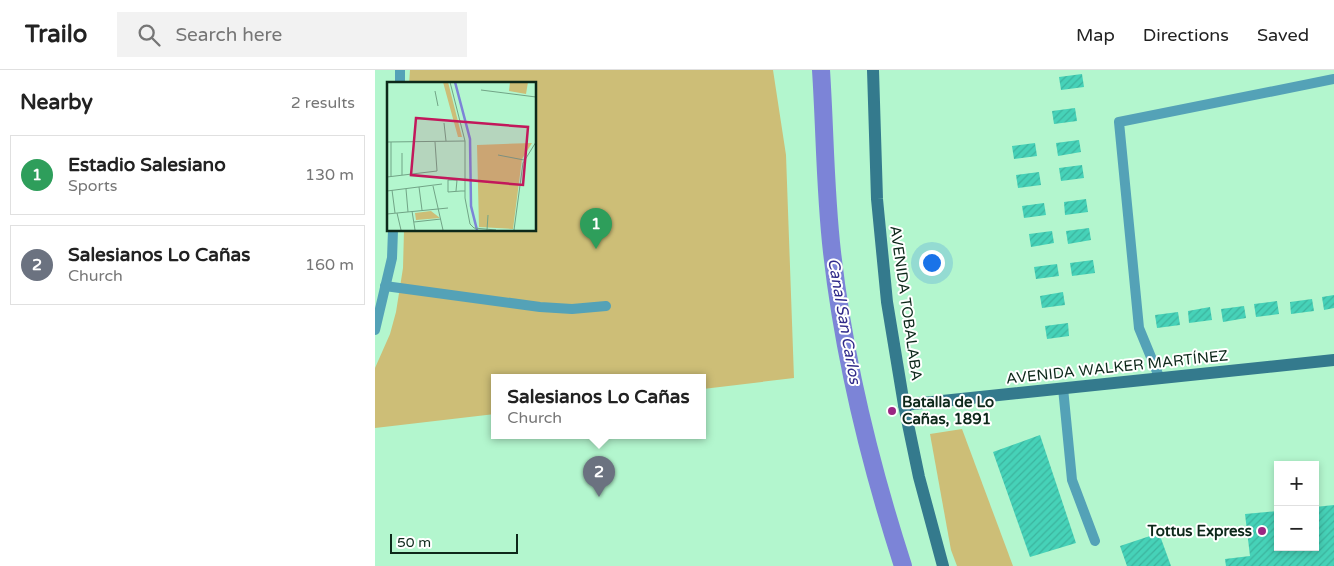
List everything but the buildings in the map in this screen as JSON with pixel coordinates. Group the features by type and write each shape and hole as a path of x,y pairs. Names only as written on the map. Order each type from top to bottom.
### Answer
{"main road":[{"name":"AVENIDA TOBALABA","path":"873,70 879,234 887,302 904,405 928,517 943,566"},
{"name":"AVENIDA WALKER MARTÍNEZ","path":"904,405 1334,360"}],"lane":[{"path":"1160,379 1139,328 1119,122 1334,79"},
{"path":"375,330 377,314 392,258 393,231"},
{"path":"385,286 541,307 572,309 606,306"},
{"path":"1063,388 1072,480 1095,541"}],"shaded area":[{"path":"410,70 773,70 786,155 794,378 706,389 706,374 491,374 491,414 375,428 375,368 390,334 396,312 403,268 404,231 536,231 536,82 409,82"},
{"path":"962,429 1013,566 957,566 951,550 930,434"}],"waterway":[{"name":"Canal San Carlos","path":"821,70 826,184 837,292 851,371 869,450 903,566"}],"place":[{"name":"Estadio Salesiano","path":"596,249"},
{"name":"Batalla de Lo Cañas, 1891","path":"892,411"},
{"name":"Salesianos Lo Cañas","path":"599,497"},
{"name":"Tottus Express","path":"1262,531"}]}
